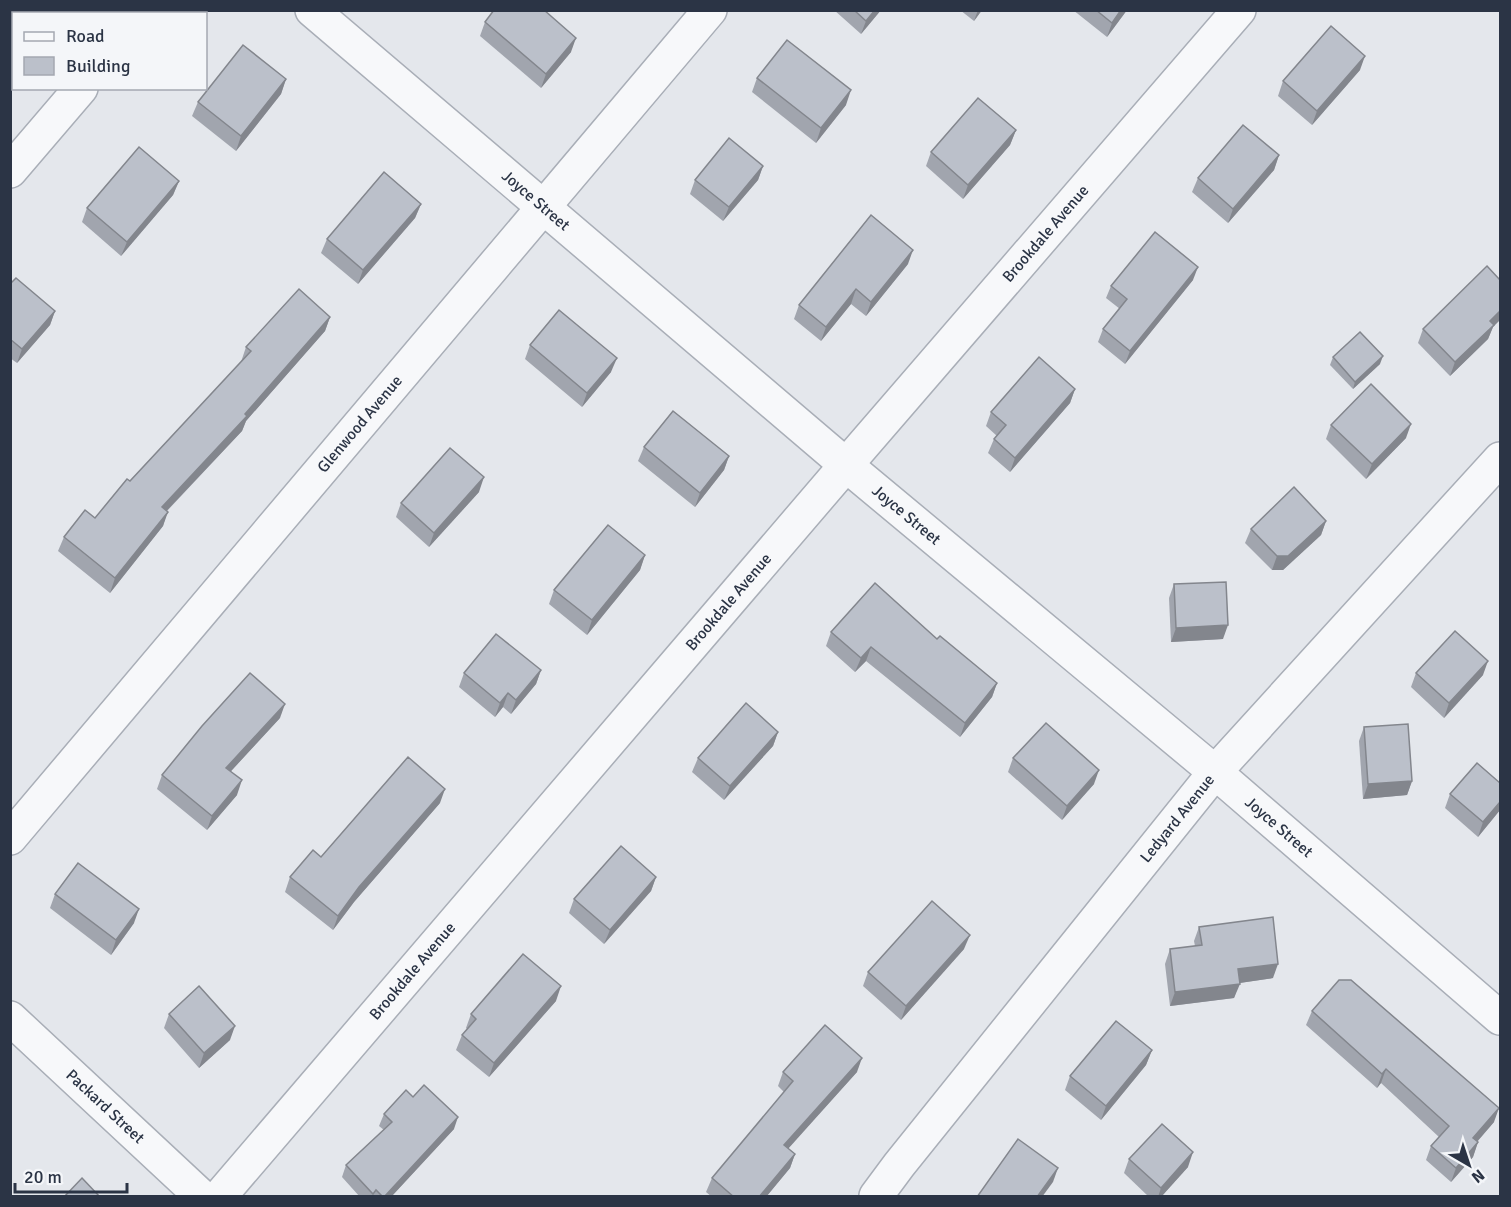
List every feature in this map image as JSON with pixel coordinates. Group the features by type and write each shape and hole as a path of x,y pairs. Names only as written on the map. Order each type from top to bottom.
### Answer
{"street":[{"name":"Joyce Street","path":"312,10 846,465 1215,772 1500,1018"},
{"name":"Glenwood Avenue","path":"10,838 710,10"},
{"name":"Brookdale Avenue","path":"220,1197 846,465 1239,10"},
{"path":"10,171 79,90"},
{"name":"Ledyard Avenue","path":"876,1197 899,1165 1215,772 1500,459"},
{"name":"Packard Street","path":"10,1018 201,1197"}],"building":[{"path":"494,10 544,10 576,38 546,74 485,22"},
{"path":"854,10 875,10 866,21"},
{"path":"1096,10 1121,10 1112,23"},
{"path":"1331,26 1365,56 1317,111 1283,81"},
{"path":"787,40 851,90 821,128 757,78"},
{"path":"243,45 286,79 241,136 198,102"},
{"path":"978,98 1016,130 968,185 931,152"},
{"path":"1243,125 1279,155 1233,209 1198,178"},
{"path":"729,138 763,166 729,207 695,180"},
{"path":"139,147 179,181 127,242 87,208"},
{"path":"384,172 421,204 363,270 327,239"},
{"path":"871,215 913,250 871,302 856,289 826,327 799,305"},
{"path":"1155,232 1198,267 1130,351 1103,329 1127,299 1111,286"},
{"path":"1487,266 1500,280 1500,311 1490,321 1494,325 1455,362 1423,329"},
{"path":"16,278 55,311 22,349 10,339 10,284"},
{"path":"299,289 330,317 245,414 247,416 162,507 168,512 115,578 64,537 85,510 95,518 127,479 130,481 251,351 246,347"},
{"path":"559,310 617,358 587,393 530,345"},
{"path":"1360,332 1383,356 1355,382 1333,357"},
{"path":"1039,357 1075,389 1015,458 994,439 1006,425 991,412"},
{"path":"1371,384 1411,424 1372,464 1331,425"},
{"path":"673,411 729,456 700,493 644,447"},
{"path":"450,448 484,477 434,533 401,503"},
{"path":"1294,487 1326,521 1288,556 1277,556 1251,529"},
{"path":"608,525 645,555 592,620 554,590"},
{"path":"1226,582 1228,625 1176,628 1174,584"},
{"path":"875,583 937,639 940,636 997,683 965,723 871,647 861,658 831,632"},
{"path":"1455,631 1488,661 1449,703 1416,673"},
{"path":"496,634 541,670 516,700 508,693 500,703 464,673"},
{"path":"250,673 285,704 226,768 242,780 212,816 162,775"},
{"path":"746,703 778,732 730,786 698,758"},
{"path":"1046,723 1099,770 1067,806 1013,758"},
{"path":"1408,724 1412,781 1368,784 1364,727"},
{"path":"408,757 445,789 359,887 338,916 290,877 313,850 321,857"},
{"path":"1477,763 1500,783 1500,802 1483,822 1450,794"},
{"path":"621,846 656,877 610,930 574,899"},
{"path":"78,863 139,909 116,940 55,894"},
{"path":"932,901 970,935 906,1006 868,972"},
{"path":"1273,917 1278,964 1238,969 1240,984 1175,992 1170,949 1202,945 1199,927"},
{"path":"523,954 561,986 494,1063 462,1035 476,1019 471,1014"},
{"path":"1339,980 1351,980 1499,1108 1473,1138 1478,1142 1456,1168 1431,1146 1449,1126 1386,1069 1382,1074 1312,1011"},
{"path":"199,986 235,1026 204,1053 169,1014"},
{"path":"1116,1021 1152,1050 1106,1106 1070,1076"},
{"path":"825,1025 862,1058 784,1145 795,1154 759,1197 734,1197 712,1178 793,1081 783,1072"},
{"path":"424,1085 458,1117 384,1197 376,1190 373,1194 346,1165 392,1122 384,1114 406,1090 413,1097"},
{"path":"1162,1124 1193,1152 1161,1188 1129,1159"},
{"path":"1018,1139 1058,1168 1037,1197 977,1197"},
{"path":"82,1178 100,1197 64,1197"}]}
